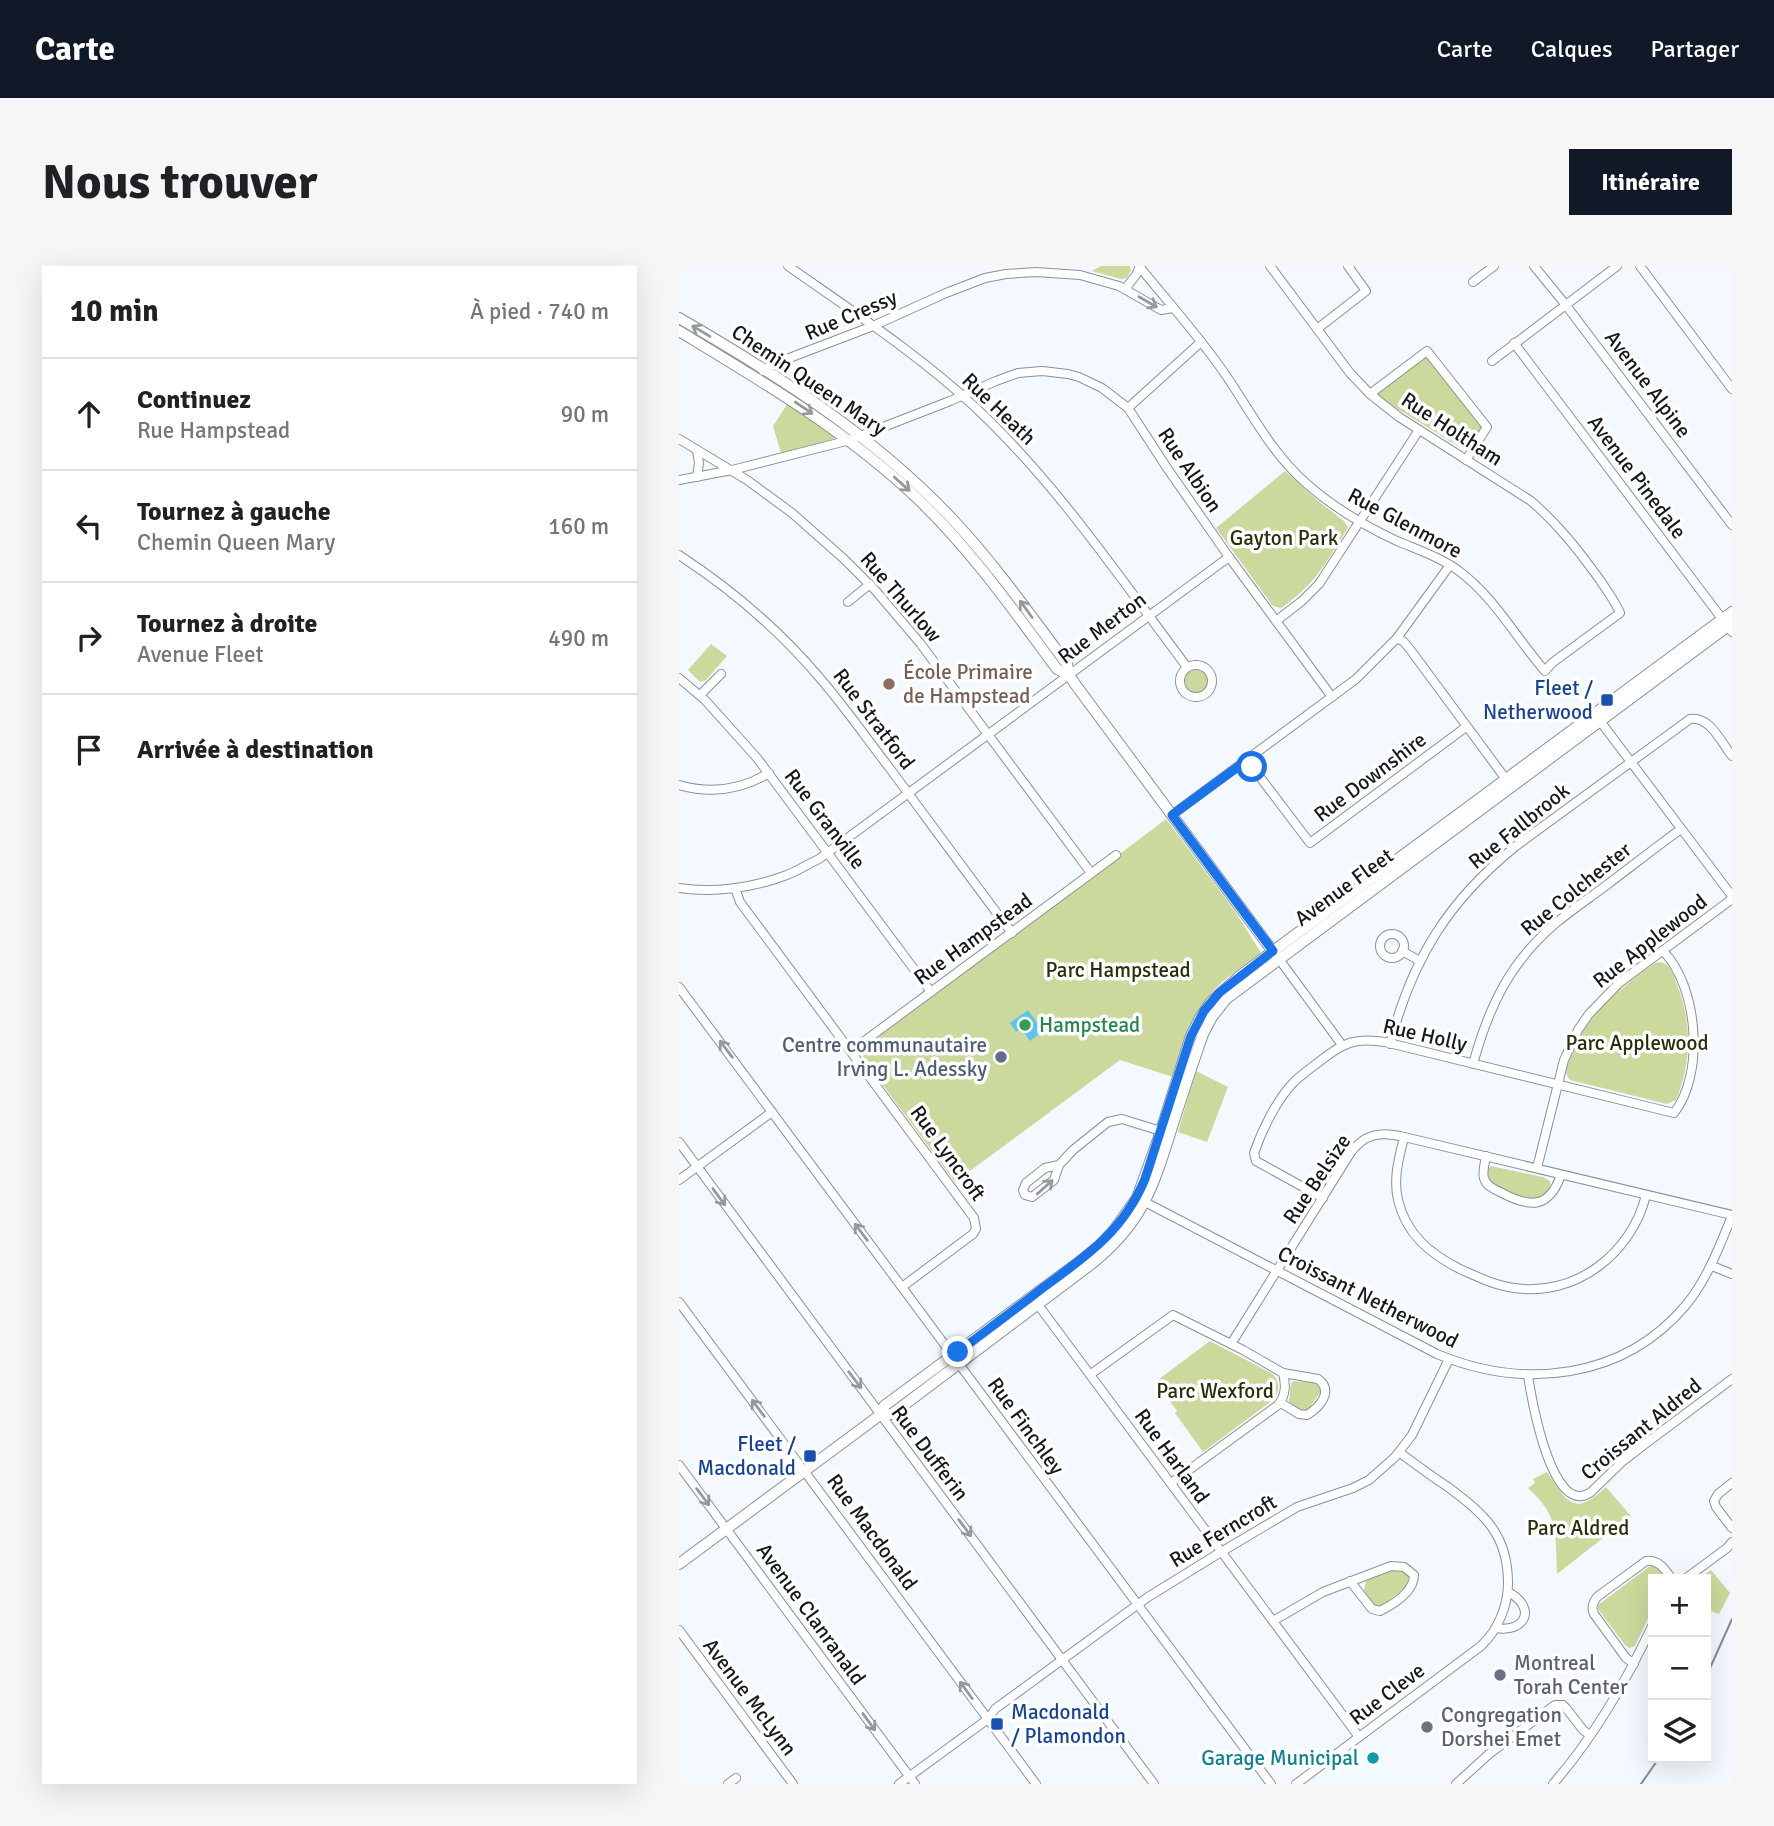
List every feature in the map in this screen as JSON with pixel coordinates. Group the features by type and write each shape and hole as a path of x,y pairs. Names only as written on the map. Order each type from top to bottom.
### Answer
{"main road":[{"name":"Chemin Queen Mary","path":"679,318 850,440 967,542"},
{"name":"Chemin Queen Mary","path":"679,331 814,401 862,436 914,481 1008,585 1067,664 1069,675 1276,955"},
{"name":"Avenue Fleet","path":"679,1564 880,1415 884,1406 955,1359 1035,1300 1099,1246 1141,1200 1166,1133 1191,1036 1200,1018 1219,993 1276,955 1698,643 1729,623"}],"street":[{"name":"Rue Heath","path":"788,266 912,354 1002,434 1072,513 1187,667"},
{"name":"Rue Holtham","path":"1270,266 1350,373 1370,394 1399,417 1531,501 1553,521 1590,567 1620,613"},
{"path":"1317,329 1366,290 1348,266"},
{"path":"1473,282 1494,266"},
{"name":"Avenue Alpine","path":"1534,266 1732,525"},
{"path":"1492,361 1617,266"},
{"path":"1640,266 1732,389"},
{"path":"1125,289 1139,267"},
{"name":"Rue Glenmore","path":"1139,267 1201,342 1290,467 1317,492 1360,522 1450,565 1468,578 1492,601 1545,671 1620,613"},
{"name":"Rue Cressy","path":"761,374 771,365 873,326 946,293 985,278 1006,274 1037,272 1080,275 1125,289 1161,310 1173,308"},
{"path":"1128,408 1201,342"},
{"name":"Avenue Pinedale","path":"1514,343 1729,623"},
{"path":"1370,394 1427,351 1487,427 1466,460"},
{"name":"Rue Albion","path":"679,480 732,470 850,440 1018,373 1042,371 1068,374 1087,380 1109,392 1128,408 1229,557 1332,696"},
{"path":"1276,621 1319,584 1419,430"},
{"name":"Rue Thurlow","path":"679,439 732,470 801,520 870,584 910,629 1091,873"},
{"path":"697,450 697,477"},
{"name":"Rue Stratford","path":"679,555 739,598 797,653 840,702 1011,933"},
{"name":"Rue Merton","path":"679,888 735,888 785,876 828,853 1229,557"},
{"path":"1172,815 1356,679 1397,638 1450,565"},
{"path":"848,602 870,584"},
{"path":"1397,638 1412,652 1509,783"},
{"path":"1197,664 1210,673 1212,683 1207,693 1198,697 1183,691 1180,681 1187,667 1197,664"},
{"path":"700,695 721,674"},
{"name":"Rue Granville","path":"679,678 700,695 737,734 769,773 931,992"},
{"path":"1598,718 1732,898"},
{"name":"Rue Fallbrook","path":"1390,1044 1401,1004 1430,941 1456,904 1490,867 1685,722 1694,718 1709,725 1732,756"},
{"name":"Rue Downshire","path":"1247,760 1310,843 1467,727"},
{"path":"679,785 699,790 730,789 769,773"},
{"name":"Rue Colchester","path":"1473,1064 1488,1014 1524,954 1557,921 1681,829"},
{"name":"Rue Hampstead","path":"851,1051 1116,855"},
{"name":"Rue Lyncroft","path":"735,888 740,902 974,1218 976,1229 973,1234 902,1287"},
{"name":"Rue Applewood","path":"1537,1168 1564,1060 1589,1014 1619,983 1732,898"},
{"path":"1402,951 1420,961"},
{"name":"Rue Holly","path":"1342,1045 1367,1041 1390,1044 1674,1113 1686,1091 1693,1061 1692,1018 1679,975 1663,951"},
{"name":"Chemin Queen Mary","path":"1276,955 1342,1045"},
{"name":"Rue Finchley","path":"679,987 1271,1784"},
{"path":"1323,1198 1259,1164 1254,1153 1288,1088 1342,1045"},
{"path":"679,1180 772,1112"},
{"path":"1059,1165 1045,1168 1026,1183 1023,1186 1024,1195 1037,1195 1054,1180 1059,1165 1073,1150 1108,1122 1115,1119 1129,1120 1166,1133"},
{"name":"Rue Belsize","path":"1231,1344 1352,1152 1361,1141 1370,1136 1379,1134 1403,1137 1732,1215"},
{"path":"1403,1137 1396,1184 1401,1210 1413,1234 1433,1253 1451,1264 1503,1286 1550,1288 1597,1269 1612,1257 1627,1237 1640,1216 1646,1195"},
{"name":"Rue Dufferin","path":"679,1142 1153,1784"},
{"path":"1486,1156 1483,1172 1485,1182 1510,1198 1525,1203 1539,1202 1551,1195 1561,1175"},
{"name":"Croissant Netherwood","path":"1141,1200 1449,1359 1487,1371 1528,1375 1574,1371 1604,1362 1633,1349 1657,1332 1692,1296 1712,1266 1732,1215"},
{"path":"1712,1266 1732,1274"},
{"name":"Rue Harland","path":"1035,1300 1359,1737"},
{"name":"Rue Macdonald","path":"679,1302 1036,1784"},
{"path":"1091,1374 1173,1315 1283,1373 1318,1379 1327,1390 1314,1410 1307,1415 1299,1414 1281,1402"},
{"name":"Rue Ferncroft","path":"899,1784 912,1780 988,1719 995,1709 1137,1605 1297,1507 1369,1480 1399,1452 1417,1427 1449,1359"},
{"path":"1171,1483 1281,1402 1285,1390 1283,1373"},
{"name":"Croissant Aldred","path":"1528,1375 1535,1417 1545,1451 1561,1482 1571,1494 1578,1497 1591,1492 1623,1461 1732,1379"},
{"name":"Rue Cleve","path":"1296,1784 1481,1646 1496,1629 1506,1601 1506,1556 1499,1538 1486,1518 1399,1452"},
{"name":"Avenue Clanranald","path":"679,1465 912,1780"},
{"path":"1732,1483 1718,1494 1714,1501 1732,1528"},
{"path":"1692,1574 1732,1542"},
{"path":"1634,1664 1626,1658 1594,1614 1593,1603 1597,1597 1647,1561 1655,1560 1668,1574"},
{"path":"1273,1621 1323,1592 1350,1581 1391,1566 1398,1565 1410,1570 1414,1575 1410,1589 1380,1611 1372,1609 1350,1581"},
{"name":"Rue Cleve","path":"1496,1629 1510,1629 1525,1618 1525,1606 1508,1592"},
{"name":"Avenue McLynn","path":"679,1630 793,1784"},
{"path":"1553,1784 1590,1735 1634,1664 1648,1635"},
{"path":"1456,1784 1489,1754 1555,1705 1563,1705 1590,1735"},
{"path":"727,1784 736,1778"}],"green space":[{"path":"1101,266 1130,266 1131,270 1127,278 1121,279 1092,271"},
{"path":"1427,351 1487,427 1467,445 1458,446 1370,394"},
{"path":"788,403 824,427 834,439 781,453 773,426"},
{"name":"Gayton Park","path":"1285,471 1344,521 1348,528 1311,582 1281,608 1273,606 1216,528"},
{"path":"711,644 727,656 706,680 700,682 688,670"},
{"path":"1197,669 1206,672 1209,681 1206,690 1197,693 1188,690 1185,681 1188,672"},
{"name":"Parc Hampstead","path":"1166,819 1234,910 1260,954 1220,984 1203,1005 1181,1052 1173,1077 1120,1060 955,1182 868,1065 862,1054 864,1047 1118,859 1117,856"},
{"name":"Parc Applewood","path":"1660,962 1669,967 1674,975 1687,1026 1685,1071 1676,1100 1667,1104 1570,1080 1566,1071 1568,1062 1577,1041 1595,1015 1629,982"},
{"path":"1196,1071 1228,1087 1207,1142 1178,1132"},
{"path":"1491,1166 1543,1177 1550,1181 1549,1191 1542,1197 1533,1199 1509,1193 1491,1182 1487,1176 1487,1170"},
{"name":"Parc Wexford","path":"1210,1341 1273,1374 1278,1387 1273,1400 1203,1452 1155,1382"},
{"path":"1291,1383 1318,1383 1322,1390 1307,1411 1302,1411 1289,1402"},
{"name":"Parc Aldred","path":"1547,1472 1572,1502 1586,1502 1606,1487 1631,1516 1557,1574 1551,1517 1528,1488 1535,1483 1533,1479"},
{"path":"1650,1566 1657,1568 1661,1574 1648,1574 1648,1619 1635,1646 1629,1648 1625,1645 1598,1609 1598,1605"},
{"path":"1397,1569 1409,1576 1407,1586 1382,1606 1374,1605 1364,1591 1366,1581"},
{"path":"1711,1570 1730,1593 1719,1614 1711,1611 1711,1574 1705,1574"}],"water":[{"name":"Hampstead","path":"1028,1010 1043,1031 1030,1041 1021,1028 1016,1032 1010,1023"}],"railway":[{"path":"1711,1666 1732,1619"},
{"path":"1641,1784 1656,1763"}],"place":[{"name":"École Primaire de Hampstead","path":"889,684"},
{"name":"Fleet / Netherwood","path":"1607,700"},
{"name":"Hampstead","path":"1025,1025"},
{"name":"Centre communautaire Irving L. Adessky","path":"1001,1057"},
{"name":"Fleet / Macdonald","path":"810,1456"},
{"name":"Montreal Torah Center","path":"1500,1675"},
{"name":"Macdonald / Plamondon","path":"997,1724"},
{"name":"Congregation Dorshei Emet","path":"1427,1727"},
{"name":"Garage Municipal","path":"1373,1758"}],"route":[{"path":"958,1352 1090,1253 1120,1223 1137,1198 1145,1179 1191,1036 1200,1018 1219,993 1273,951 1172,815 1247,760 1252,767"}]}
